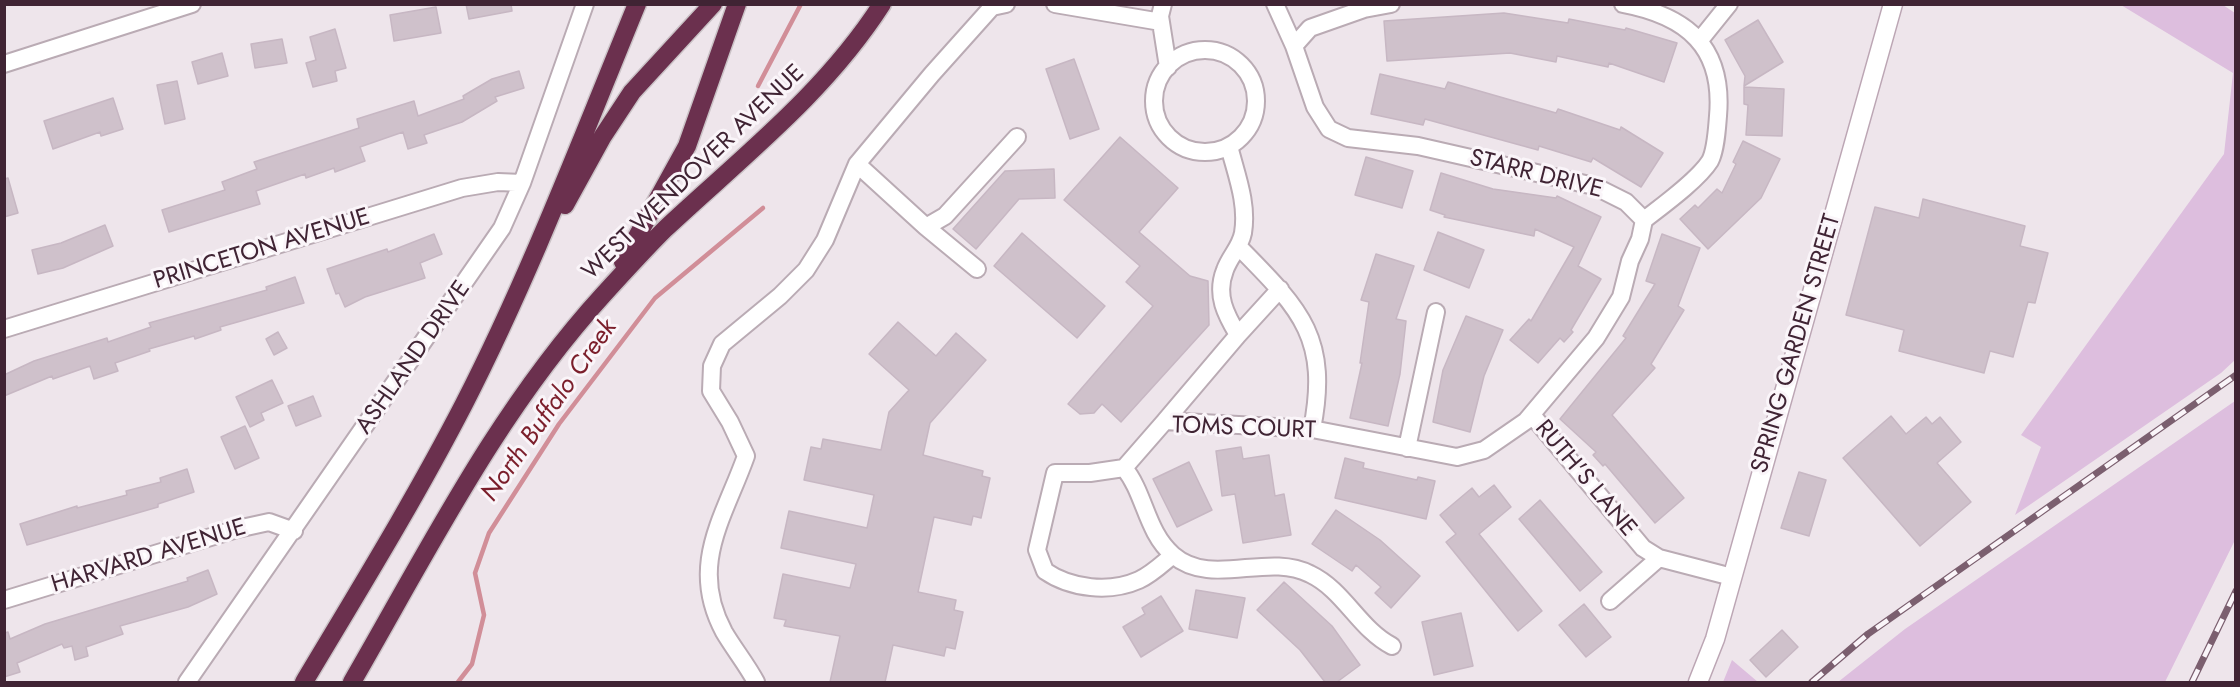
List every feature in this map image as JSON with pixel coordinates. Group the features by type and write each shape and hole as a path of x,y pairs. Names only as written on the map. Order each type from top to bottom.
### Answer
{"highway":[{"path":"304,682 411,501 465,403 533,256 637,4"},
{"path":"533,256 603,136 632,93 713,4"},
{"path":"601,297 644,229 687,146 737,4"},
{"name":"WEST WENDOVER AVENUE","path":"351,682 501,425 545,365 601,297 664,231 783,122 828,76 862,36 882,4"}],"main road":[{"name":"SPRING GARDEN STREET","path":"1698,682 1715,639 1893,4"}],"street":[{"path":"4,64 192,4"},
{"name":"ASHLAND DRIVE","path":"188,682 476,269 502,228 522,183 585,4"},
{"path":"756,682 724,632 714,605 709,577 710,550 717,521 733,493 746,456 730,422 711,391 712,366 722,344 780,296 806,270 830,231 857,164 932,74 992,8 1006,4"},
{"path":"1055,4 1161,22"},
{"path":"1163,4 1161,22 1168,67"},
{"name":"STARR DRIVE","path":"1275,4 1294,46 1315,107 1329,129 1348,138 1418,146 1594,186 1626,202 1644,220"},
{"path":"1294,46 1310,28 1364,9 1391,4"},
{"path":"1532,415 1569,373 1614,311 1621,297 1629,261 1640,239 1644,220 1682,189 1710,160 1717,128 1719,91 1715,66 1700,40 1667,16 1623,4"},
{"path":"1700,40 1730,4"},
{"path":"1210,50 1224,52 1235,58 1248,71 1255,89 1256,108 1250,126 1229,146 1210,152 1191,151 1174,143 1161,130 1155,112 1155,93 1168,67 1189,53 1210,50"},
{"path":"926,227 945,216 1017,137"},
{"path":"1229,146 1245,212 1239,247 1225,269 1221,291 1224,311 1238,335"},
{"path":"857,164 977,270"},
{"name":"PRINCETON AVENUE","path":"4,329 462,188 498,182 522,183"},
{"path":"1239,247 1280,289 1303,321 1315,351 1319,377 1312,429"},
{"path":"1165,422 1280,289"},
{"path":"1407,448 1436,312"},
{"name":"RUTH'S LANE","path":"1407,448 1457,457 1466,456 1484,450 1502,440 1532,415 1643,548 1659,558 1732,577"},
{"name":"TOMS COURT","path":"1124,468 1165,422 1312,429 1407,448"},
{"path":"1173,555 1139,580 1120,587 1105,588 1055,578 1045,571 1039,561 1039,537 1055,473 1090,473 1124,468 1133,479 1146,516 1158,537 1173,555 1195,567 1225,569 1278,565 1311,574 1334,591 1377,638 1392,646"},
{"name":"HARVARD AVENUE","path":"4,600 237,529 270,522 294,531"},
{"path":"1610,601 1659,558"}],"shaded area":[{"path":"2121,5 2223,5 2235,13 2235,360 2221,373 2015,515 2041,447 2021,435 2224,154 2233,73"},
{"path":"2235,401 2235,540 2165,682 1838,682 1905,629"},
{"path":"1732,660 1758,682 1723,682"}],"building":[{"path":"466,4 511,4 512,11 469,19"},
{"path":"436,7 441,33 394,41 390,15"},
{"path":"1504,13 1568,23 1569,19 1625,30 1626,28 1677,43 1664,82 1609,63 1608,67 1557,56 1556,62 1510,53 1387,61 1384,21"},
{"path":"1758,20 1783,62 1744,86 1745,76 1725,40"},
{"path":"335,29 346,68 335,71 337,81 313,87 306,63 316,60 310,37"},
{"path":"282,39 287,63 255,68 251,44"},
{"path":"222,53 228,76 198,84 192,62"},
{"path":"1074,59 1099,129 1070,139 1046,69"},
{"path":"519,71 524,88 495,97 497,101 462,122 424,135 427,143 408,149 403,132 360,147 365,161 335,172 334,168 306,178 305,174 256,191 260,204 169,232 162,210 225,190 222,182 257,169 254,162 359,128 357,119 414,101 418,116 464,99 463,96 492,79"},
{"path":"1380,74 1445,89 1448,82 1556,113 1558,109 1620,130 1621,127 1663,153 1641,187 1593,158 1591,162 1539,146 1538,150 1425,119 1423,125 1371,114"},
{"path":"177,81 185,119 165,124 157,85"},
{"path":"1744,87 1784,89 1782,136 1746,135 1748,105 1744,104"},
{"path":"113,98 123,129 101,136 100,132 53,149 44,121"},
{"path":"1120,137 1178,188 1139,232 1190,276 1208,281 1209,325 1121,422 1102,404 1094,413 1080,414 1068,404 1153,306 1126,282 1140,266 1064,200"},
{"path":"1743,141 1780,159 1761,198 1708,249 1680,219 1695,205 1698,208 1717,189 1722,193 1736,164 1733,162"},
{"path":"1366,157 1413,171 1402,208 1355,195"},
{"path":"1054,169 1055,198 1019,199 976,249 953,229 1005,171"},
{"path":"1441,173 1493,189 1556,198 1557,196 1601,217 1578,266 1601,279 1571,330 1573,332 1564,342 1560,338 1538,363 1510,340 1529,319 1531,321 1574,247 1535,229 1534,236 1444,217 1445,215 1430,210"},
{"path":"8,178 18,213 4,217 4,179"},
{"path":"1923,199 2025,226 2020,246 2048,253 2035,303 2028,302 2013,357 1990,351 1984,373 1899,351 1904,330 1846,315 1875,207 1919,218"},
{"path":"105,225 113,246 63,268 38,274 32,250 61,243"},
{"path":"1438,232 1484,250 1469,288 1424,270"},
{"path":"1022,233 1105,306 1077,338 994,266"},
{"path":"434,234 442,254 420,263 425,278 365,297 345,307 339,293 336,294 327,269 387,249 388,252"},
{"path":"1662,234 1700,248 1678,306 1684,310 1651,364 1655,368 1612,415 1684,498 1655,523 1605,464 1603,466 1593,455 1596,452 1560,419 1626,338 1623,336 1655,284 1646,281"},
{"path":"1376,254 1414,266 1396,319 1406,321 1400,374 1388,426 1350,418 1362,363 1360,363 1369,302 1361,300"},
{"path":"295,277 304,303 220,327 221,330 195,339 194,336 149,349 150,351 115,363 118,371 94,379 90,366 53,379 52,376 4,396 4,375 34,361 107,338 108,342 151,327 149,323 267,290 266,287"},
{"path":"1466,316 1503,330 1484,376 1470,432 1433,422 1443,370"},
{"path":"898,322 936,356 956,333 986,360 930,423 923,455 983,471 982,476 990,478 981,518 973,516 971,525 934,517 918,592 956,600 954,610 963,612 955,649 946,647 944,656 893,645 885,682 830,682 840,636 784,626 786,620 774,618 783,574 850,588 856,564 781,548 789,511 867,528 874,495 804,480 811,447 821,449 823,439 881,450 889,412 909,390 869,354"},
{"path":"278,332 287,348 274,355 266,339"},
{"path":"272,380 283,403 261,413 264,420 250,427 236,397"},
{"path":"313,396 321,416 296,426 288,406"},
{"path":"1891,416 1906,434 1926,417 1932,424 1940,417 1961,442 1937,463 1971,502 1920,546 1843,458"},
{"path":"245,426 259,458 235,469 221,437"},
{"path":"1241,447 1243,459 1269,455 1275,496 1284,494 1291,535 1243,543 1235,494 1222,496 1216,451"},
{"path":"1345,458 1364,463 1363,468 1417,480 1418,477 1435,481 1426,519 1335,498"},
{"path":"1189,462 1212,510 1177,527 1153,479"},
{"path":"187,469 194,492 158,504 158,507 27,545 20,524 77,506 77,508 127,495 126,491 161,482 160,478"},
{"path":"1799,472 1826,480 1809,536 1781,528"},
{"path":"1494,485 1511,507 1479,534 1542,611 1518,631 1446,542 1456,534 1440,515 1472,488 1479,497"},
{"path":"1540,500 1602,572 1580,591 1519,519"},
{"path":"1336,510 1380,540 1420,576 1391,608 1375,593 1381,587 1356,565 1352,571 1312,544"},
{"path":"208,570 217,594 188,607 120,626 123,634 86,647 88,656 75,660 72,646 64,648 62,644 17,663 20,672 4,677 4,633 8,632 10,639 45,624 188,581 187,578"},
{"path":"1284,582 1332,626 1360,665 1337,682 1325,682 1300,650 1257,610"},
{"path":"1196,590 1245,598 1237,638 1189,629"},
{"path":"1161,596 1183,631 1141,657 1123,627 1145,614 1142,608"},
{"path":"1584,604 1611,637 1586,657 1559,625"},
{"path":"1461,613 1473,666 1434,675 1422,622"},
{"path":"1782,630 1798,647 1766,677 1750,660"}],"waterway":[{"name":"North Buffalo Creek","path":"758,86 801,4"},
{"name":"North Buffalo Creek","path":"458,682 472,664 484,615 475,573 489,533 559,424 655,298 763,208"}],"railway":[{"path":"1812,682 1868,634 2236,375"},
{"path":"2192,682 2236,591"}]}
